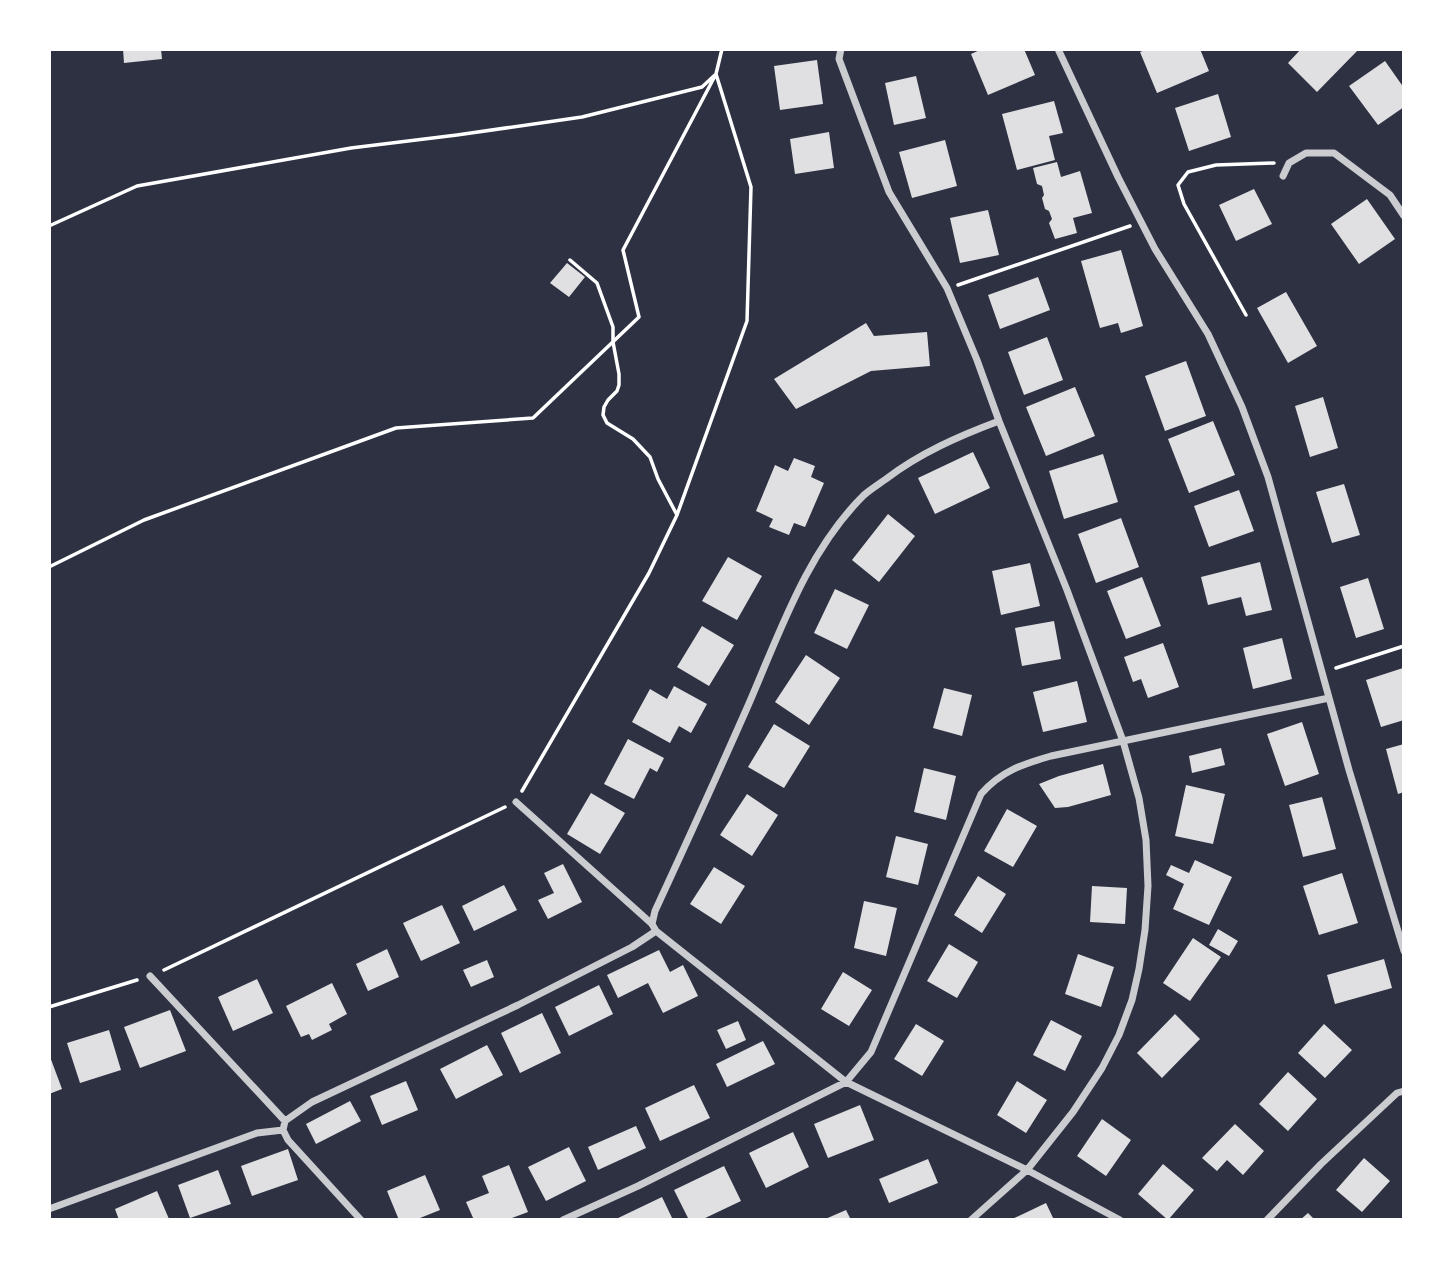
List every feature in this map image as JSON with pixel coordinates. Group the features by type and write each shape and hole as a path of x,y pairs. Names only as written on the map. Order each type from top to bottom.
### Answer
{"street":[{"path":"841,49 839,59 888,192 947,288 1067,590 1123,741 1139,798 1146,840 1146,930 1132,1000 1119,1035 1102,1068 1073,1112 1027,1170 971,1220"},
{"path":"1058,49 1155,249 1208,334 1242,407 1268,477 1349,770 1404,946"},
{"path":"1283,176 1289,163 1306,153 1334,153 1390,195 1404,216"},
{"path":"361,1220 288,1140 283,1130 285,1121 312,1102 518,1006 632,947 654,928 654,911 796,595 836,527 865,494 901,467 947,441 999,421"},
{"path":"563,1220 638,1186 846,1082 871,1052 981,794 991,782 1025,763 1051,756 1329,698"},
{"path":"516,802 654,928 846,1082 1027,1170 1120,1220"},
{"path":"150,976 285,1121"},
{"path":"1267,1220 1321,1164 1397,1093 1404,1091"},
{"path":"49,1209 257,1133 283,1130"}],"path":[{"path":"49,567 144,520 396,428 533,418 639,317 623,250 716,74 722,49"},
{"path":"49,226 137,186 351,148 582,117 702,87 716,74"},
{"path":"49,1007 150,976 516,802 649,573 677,516 747,321 751,187 716,74"},
{"path":"1247,314 1184,205 1178,185 1188,172 1216,165 1289,163"},
{"path":"947,288 1142,222"},
{"path":"570,260 597,283 613,327 619,385 604,407 603,415 607,423 633,439 650,457 677,516"},
{"path":"1322,673 1404,646"}],"building":[{"path":"123,49 161,49 162,59 124,63"},
{"path":"982,49 1024,49 1035,75 988,95 971,54"},
{"path":"1148,49 1200,49 1209,71 1157,93 1140,52"},
{"path":"1301,49 1359,49 1317,92 1288,63"},
{"path":"817,60 823,104 780,110 774,66"},
{"path":"1385,61 1404,88 1404,107 1378,125 1349,86"},
{"path":"916,76 926,118 894,125 885,83"},
{"path":"1218,94 1231,137 1189,151 1175,108"},
{"path":"1054,101 1063,133 1049,136 1055,160 1017,170 1002,114"},
{"path":"829,132 834,168 795,174 790,139"},
{"path":"945,140 957,186 912,198 899,152"},
{"path":"1057,162 1061,177 1080,171 1092,213 1073,218 1077,233 1055,239 1049,223 1052,219 1042,198 1042,186 1037,184 1033,168"},
{"path":"1254,189 1272,224 1236,241 1219,205"},
{"path":"1367,199 1395,239 1359,264 1331,224"},
{"path":"988,210 999,255 960,263 950,218"},
{"path":"1121,250 1143,326 1121,333 1118,323 1100,328 1081,261"},
{"path":"567,263 585,277 569,297 550,283"},
{"path":"1038,277 1050,310 1000,329 988,295"},
{"path":"1286,292 1317,346 1288,363 1257,308"},
{"path":"866,323 874,336 927,332 930,366 871,371 796,409 774,379"},
{"path":"1047,337 1063,380 1024,395 1008,352"},
{"path":"1186,361 1206,416 1165,431 1145,376"},
{"path":"1075,387 1095,436 1046,456 1026,407"},
{"path":"1323,397 1338,448 1310,457 1295,406"},
{"path":"1213,421 1235,475 1189,493 1168,439"},
{"path":"973,452 990,488 935,514 918,478"},
{"path":"1103,454 1118,502 1064,519 1049,471"},
{"path":"794,458 815,466 811,477 824,483 805,527 794,523 789,535 769,527 773,519 756,511 775,465 788,471"},
{"path":"1344,484 1360,535 1332,543 1316,492"},
{"path":"1239,490 1254,531 1209,547 1194,506"},
{"path":"888,514 915,536 879,582 852,560"},
{"path":"1121,518 1139,567 1096,583 1078,534"},
{"path":"728,557 762,576 737,620 702,601"},
{"path":"1260,562 1272,610 1246,616 1241,597 1208,605 1201,577"},
{"path":"1030,563 1040,606 1001,615 992,571"},
{"path":"1142,577 1161,626 1126,639 1107,591"},
{"path":"1368,578 1384,629 1356,638 1340,587"},
{"path":"835,589 869,605 847,649 814,633"},
{"path":"1054,621 1061,659 1022,666 1015,628"},
{"path":"702,626 734,645 709,686 677,667"},
{"path":"1282,638 1292,679 1253,689 1243,648"},
{"path":"1163,643 1179,687 1148,698 1141,679 1133,682 1124,657"},
{"path":"806,655 840,678 809,725 775,702"},
{"path":"1403,668 1404,720 1381,727 1366,680"},
{"path":"1077,681 1087,722 1043,732 1033,692"},
{"path":"674,686 707,704 691,733 679,726 670,743 632,722 650,689 667,699"},
{"path":"944,688 972,695 962,736 933,728"},
{"path":"1302,722 1319,774 1285,786 1267,734"},
{"path":"774,724 810,746 784,788 748,767"},
{"path":"628,739 664,758 657,772 650,768 634,799 604,784"},
{"path":"1404,744 1404,792 1398,794 1386,749"},
{"path":"1221,748 1225,765 1192,773 1189,756"},
{"path":"1103,764 1111,795 1055,808 1039,784 1059,776"},
{"path":"924,768 956,776 946,820 914,812"},
{"path":"1186,785 1225,794 1213,844 1175,836"},
{"path":"591,793 625,813 600,854 567,834"},
{"path":"747,794 778,815 752,856 720,835"},
{"path":"1322,797 1336,849 1303,857 1289,805"},
{"path":"1007,809 1037,826 1013,867 984,851"},
{"path":"896,836 928,844 918,885 886,877"},
{"path":"1195,860 1232,877 1209,925 1173,909 1184,884 1166,875 1171,865 1189,873"},
{"path":"563,864 582,902 548,919 538,900 554,893 544,873"},
{"path":"714,867 745,886 721,924 690,904"},
{"path":"1342,873 1358,923 1319,935 1303,886"},
{"path":"978,876 1006,894 982,933 954,915"},
{"path":"504,885 517,910 474,931 462,906"},
{"path":"1092,886 1127,888 1125,924 1090,922"},
{"path":"864,901 897,908 886,956 854,948"},
{"path":"442,905 460,943 421,961 403,923"},
{"path":"1218,929 1238,941 1229,956 1209,945"},
{"path":"1193,938 1221,957 1190,1001 1163,983"},
{"path":"949,944 978,962 957,998 927,981"},
{"path":"387,949 399,977 368,991 356,964"},
{"path":"659,950 670,972 683,965 698,996 663,1013 648,983 618,998 607,975"},
{"path":"1078,954 1114,967 1101,1007 1065,994"},
{"path":"1384,959 1392,988 1335,1004 1327,975"},
{"path":"487,960 494,977 471,987 463,970"},
{"path":"843,972 872,990 849,1026 821,1009"},
{"path":"257,979 273,1013 233,1031 218,997"},
{"path":"332,983 347,1014 329,1024 332,1030 312,1040 309,1034 301,1037 286,1006"},
{"path":"599,985 613,1014 569,1036 555,1007"},
{"path":"170,1010 186,1051 140,1068 124,1027"},
{"path":"542,1013 561,1053 520,1073 501,1033"},
{"path":"1175,1014 1200,1039 1162,1078 1137,1053"},
{"path":"1051,1020 1082,1036 1065,1071 1033,1055"},
{"path":"738,1021 746,1040 726,1049 717,1030"},
{"path":"916,1024 944,1041 922,1076 894,1059"},
{"path":"1324,1024 1352,1050 1325,1078 1298,1053"},
{"path":"109,1030 121,1070 80,1083 67,1043"},
{"path":"763,1041 775,1064 727,1087 716,1064"},
{"path":"487,1045 503,1075 456,1099 440,1069"},
{"path":"49,1054 62,1089 49,1094"},
{"path":"1288,1072 1317,1099 1288,1131 1259,1104"},
{"path":"406,1081 418,1110 382,1125 370,1096"},
{"path":"1017,1081 1047,1100 1026,1133 997,1115"},
{"path":"694,1085 710,1118 660,1141 645,1108"},
{"path":"350,1101 361,1121 316,1144 306,1124"},
{"path":"860,1105 874,1140 828,1158 814,1124"},
{"path":"1102,1119 1131,1140 1106,1176 1077,1156"},
{"path":"1235,1124 1264,1151 1243,1175 1227,1160 1217,1171 1202,1158"},
{"path":"636,1126 646,1148 598,1170 588,1147"},
{"path":"793,1132 809,1167 766,1188 749,1153"},
{"path":"569,1147 586,1181 546,1201 528,1167"},
{"path":"288,1149 298,1180 252,1196 241,1166"},
{"path":"1364,1158 1390,1181 1362,1212 1336,1190"},
{"path":"928,1159 938,1183 889,1203 879,1179"},
{"path":"1163,1164 1194,1190 1168,1220 1138,1194"},
{"path":"509,1165 528,1212 507,1220 474,1220 466,1202 489,1193 482,1176"},
{"path":"724,1166 741,1201 701,1220 689,1220 674,1190"},
{"path":"218,1170 231,1204 190,1218 178,1185"},
{"path":"425,1175 440,1210 415,1220 399,1220 387,1191"},
{"path":"157,1191 169,1219 119,1220 115,1209"},
{"path":"662,1197 673,1220 614,1220 639,1208"},
{"path":"1046,1203 1054,1220 1010,1220 1023,1214"},
{"path":"846,1210 851,1220 823,1220"},
{"path":"1308,1213 1315,1220 1300,1220"}]}
